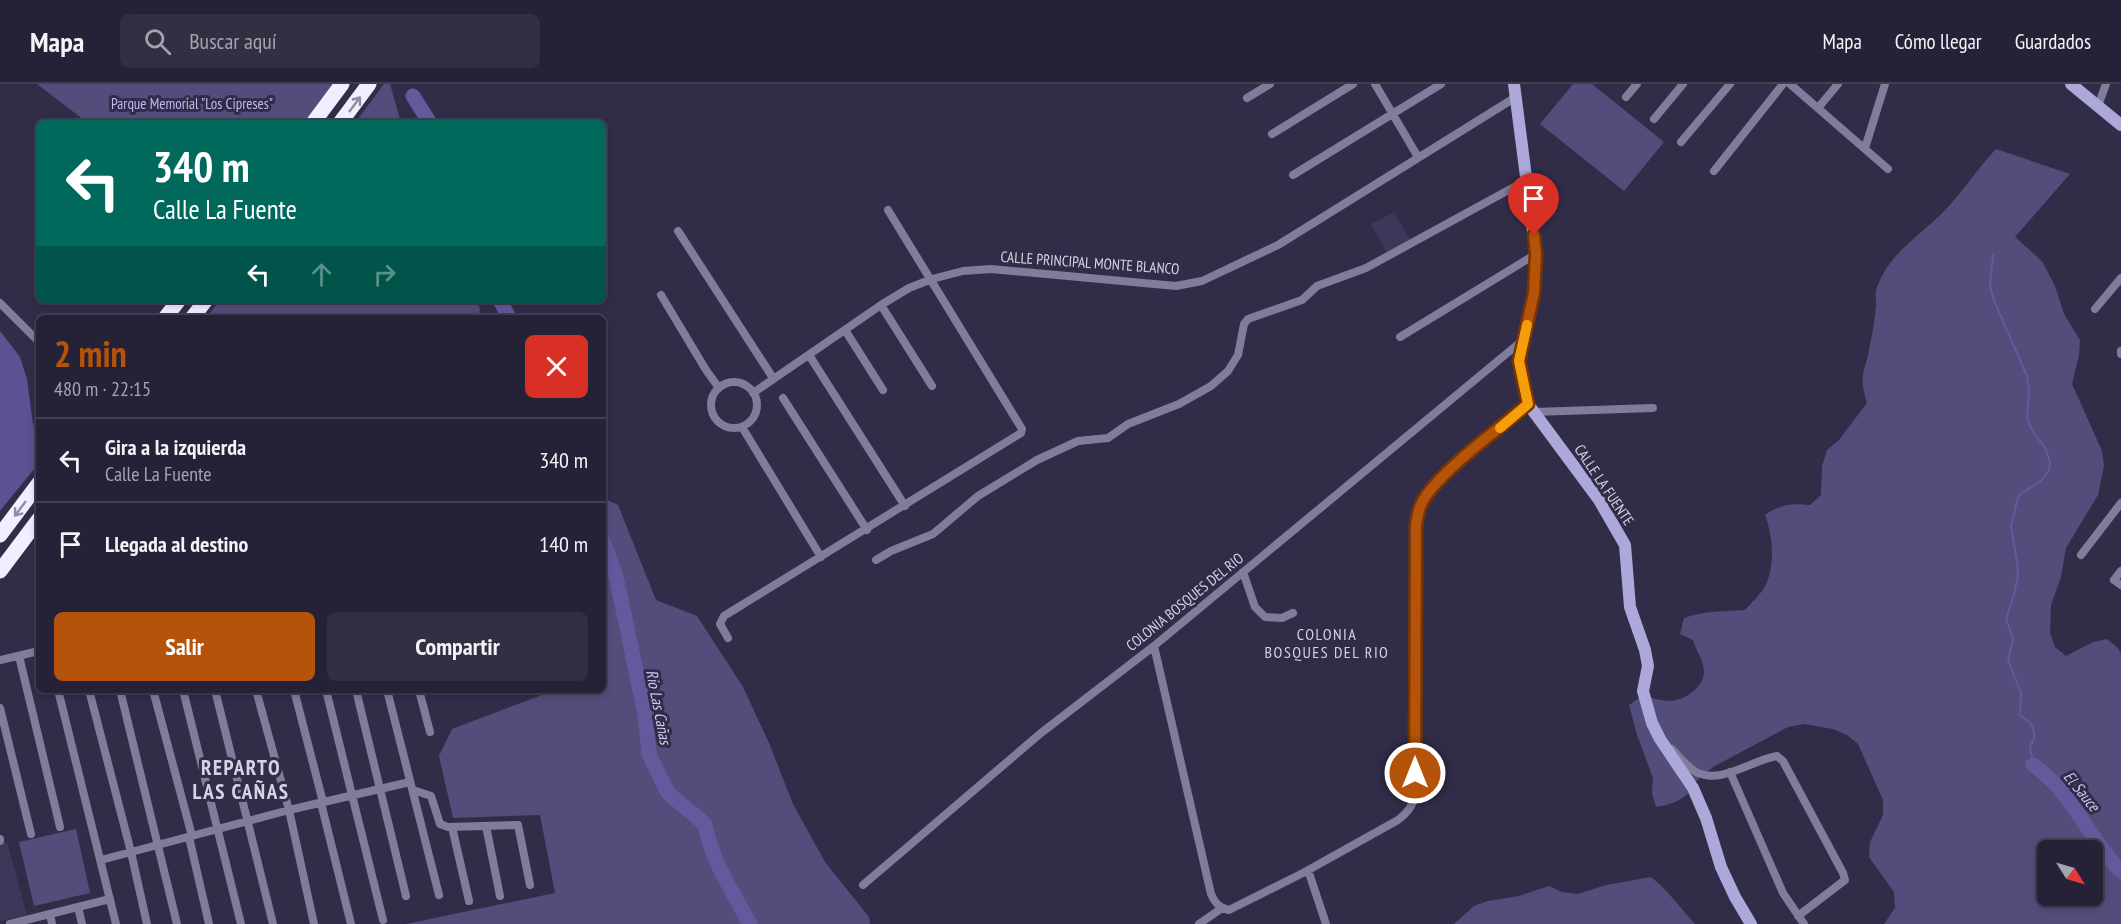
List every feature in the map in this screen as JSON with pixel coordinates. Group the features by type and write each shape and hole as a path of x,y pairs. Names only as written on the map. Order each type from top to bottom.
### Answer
{"highway":[{"path":"315,120 342,84"},
{"path":"342,120 369,84"},
{"path":"167,315 177,303"},
{"path":"194,315 204,303"},
{"path":"0,535 36,487"},
{"path":"0,571 36,523"}],"street":[{"path":"1247,98 1269,84"},
{"path":"1272,134 1353,84"},
{"path":"1375,84 1418,157"},
{"path":"1293,175 1441,84"},
{"path":"1626,97 1637,84"},
{"path":"1653,119 1683,84"},
{"path":"1682,142 1730,84"},
{"path":"1714,171 1783,84"},
{"path":"1790,84 1888,169"},
{"path":"1818,108 1838,84"},
{"path":"1864,148 1885,84"},
{"path":"2072,84 2121,125"},
{"path":"2098,106 2106,84"},
{"name":"CALLE PRINCIPAL MONTE BLANCO","path":"753,393 909,288 963,271 991,269 1152,284 1176,285 1202,281 1278,245 1418,157 1515,90"},
{"name":"CALLE LA FUENTE","path":"1515,90 1536,254 1534,293 1519,361 1531,408 1599,500 1625,545 1630,607 1646,650 1648,666 1643,691 1652,723 1693,788 1706,819 1721,867 1751,924"},
{"path":"876,560 933,534 978,496 1037,460 1078,441 1107,438 1128,424 1179,404 1211,386 1228,370 1238,356 1244,324 1248,318 1302,300 1317,286 1366,268 1527,180"},
{"path":"728,638 720,624 724,616 1021,433 1022,429 888,210"},
{"path":"678,231 773,378"},
{"path":"1400,337 1536,254"},
{"path":"2095,309 2121,278"},
{"path":"661,295 719,388"},
{"path":"0,303 36,339"},
{"path":"881,305 932,386"},
{"path":"845,330 883,390"},
{"name":"COLONIA BOSQUES DEL RIO","path":"863,885 1041,733 1154,646 1523,339"},
{"path":"809,355 905,506"},
{"path":"734,382 741,383 753,393 757,406 756,413 742,427 726,427 714,417 711,402 719,388 734,382"},
{"path":"783,398 867,530"},
{"path":"1154,646 1210,894 1214,902 1222,909 1229,910 1308,870 1398,820 1413,805 1415,794 1416,525 1420,506 1432,489 1447,472 1531,408 1653,408"},
{"path":"742,427 821,557"},
{"path":"2081,555 2121,503"},
{"path":"2118,582 2121,571"},
{"path":"1243,572 1255,607 1265,617 1282,618 1293,613"},
{"path":"0,660 36,652"},
{"path":"19,656 60,827"},
{"path":"59,693 116,924"},
{"path":"90,693 147,924"},
{"path":"121,693 177,924"},
{"path":"154,693 190,836 209,924"},
{"path":"184,693 241,924"},
{"path":"216,693 273,924"},
{"path":"257,693 289,810 314,924"},
{"path":"295,693 351,924"},
{"path":"327,693 383,920"},
{"path":"357,693 406,896"},
{"path":"388,693 439,895"},
{"path":"420,693 430,732"},
{"path":"0,708 31,834"},
{"path":"1660,739 1695,771 1705,775 1720,776 1765,758 1777,756 1783,761 1844,873 1845,880 1798,916"},
{"path":"1730,772 1783,893 1804,924"},
{"path":"100,860 322,802 381,789 411,786 431,796 440,824 452,827 518,825 530,885"},
{"path":"486,826 500,896"},
{"path":"452,827 469,901"},
{"path":"1308,870 1326,924"},
{"path":"16,923 110,899"},
{"path":"78,907 82,924"},
{"path":"1199,924 1222,909"},
{"path":"50,914 52,924"}],"shaded area":[{"path":"1394,212 1412,243 1389,256 1371,224"},
{"path":"0,331 20,357 27,379 33,424 36,430 36,467 0,511"},
{"path":"7,842 27,915 0,921 0,844"}],"green space":[{"name":"Parque Memorial \"Los Cipreses\"","path":"37,84 336,84 308,120 84,120"},
{"path":"384,84 390,84 400,120 357,120"},
{"path":"1573,84 1592,84 1664,142 1624,191 1540,124"},
{"path":"1996,149 2070,174 2015,237 2042,261 2055,286 2064,314 2080,340 2072,384 2102,451 2104,466 2098,495 2066,548 2061,577 2051,605 2050,633 2055,647 2066,656 2093,642 2107,639 2118,648 2121,654 2121,924 1884,924 1895,908 1894,892 1869,857 1870,842 1883,815 1883,800 1858,744 1847,735 1833,729 1804,724 1788,727 1713,767 1694,783 1692,789 1684,797 1667,805 1656,807 1652,793 1653,778 1629,705 1642,696 1670,701 1681,699 1697,688 1703,678 1704,668 1693,640 1680,634 1684,618 1707,612 1745,610 1764,588 1772,561 1770,533 1765,515 1786,505 1810,505 1821,495 1822,466 1827,450 1839,440 1867,403 1863,374 1874,325 1876,289 1883,274 1907,244 1953,202"},
{"path":"218,303 478,303 480,309 479,315 208,315"},
{"path":"606,499 618,505 656,600 697,616 743,687 769,743 793,804 825,862 869,917 870,924 406,924 555,893 540,815 453,818 439,756 452,729 547,693 606,693"},
{"path":"76,829 90,893 34,906 19,842"},
{"path":"1651,877 1695,924 1454,924 1474,906 1488,901 1519,896 1549,886 1562,892 1578,894 1606,885"}],"waterway":[{"name":"Río Las Cañas","path":"413,96 428,120"},
{"path":"1993,255 1990,285 1993,298 2027,376 2029,391 2027,419 2033,432 2046,449 2050,463 2049,470 2041,481 2018,497 2011,526 2018,576 2006,619 2013,639 2008,660 2021,693 2020,715 2031,724 2034,731 2034,739 2030,746 2033,765"},
{"name":"Río Las Cañas","path":"502,303 508,315"},
{"name":"Río Las Cañas","path":"606,549 616,576 645,714 649,754 668,793 705,824 717,863 750,924"},
{"name":"El Sauce","path":"2033,765 2059,788 2109,858 2121,871"}],"slow traffic":[{"path":"1500,428 1528,404 1519,361 1527,325"}],"district":[{"name":"COLONIA BOSQUES DEL RIO","path":"1327,643"},
{"name":"REPARTO LAS CAÑAS","path":"241,780"}],"route":[{"path":"1415,773 1416,525 1420,506 1447,472 1528,404 1519,361 1534,293 1536,254 1534,235"}]}
